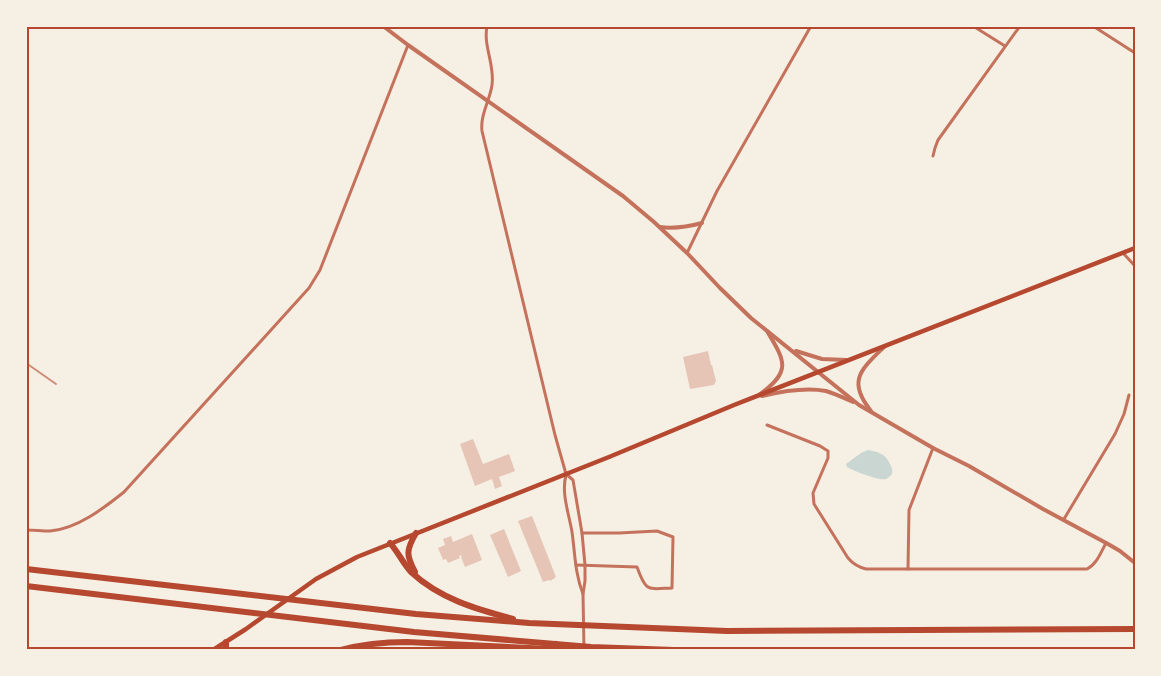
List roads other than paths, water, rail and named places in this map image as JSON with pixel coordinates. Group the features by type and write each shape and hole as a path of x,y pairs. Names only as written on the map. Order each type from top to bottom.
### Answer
{"highway":[{"path":"416,533 409,544 408,553 418,578"},
{"path":"390,543 409,570 439,593 457,602 529,623"},
{"path":"26,569 416,614 576,626 727,631 1135,629"},
{"path":"26,586 371,627 567,644 588,648 674,650"},
{"path":"226,642 226,650"},
{"path":"341,650 364,644 386,642 549,649 556,644"}],"main road":[{"path":"213,650 344,562 755,397 1135,248"}],"street":[{"path":"383,26 623,196 660,227 751,318 859,405"},
{"path":"487,26 486,41 492,84 482,130 566,474 564,484 578,583 583,594"},
{"path":"687,253 721,184 811,26"},
{"path":"973,26 1005,46"},
{"path":"933,156 938,140 1020,26"},
{"path":"1093,26 1135,53"},
{"path":"26,530 51,530 66,527 86,519 106,507 124,492 309,288 320,270 408,45"},
{"path":"660,227 673,229 702,223"},
{"path":"1123,253 1135,266"},
{"path":"755,397 775,382 781,374 783,365 782,358 766,330"},
{"path":"872,412 860,395 858,382 862,369 885,346"},
{"path":"791,349 822,359 850,360"},
{"path":"755,397 786,391 812,390 826,391 838,395 1064,519 1120,551 1135,563"},
{"path":"1064,519 1115,434 1124,414 1129,395"},
{"path":"767,425 828,451 828,458 814,493 814,504 851,561 860,568 1087,568 1093,566 1106,543"},
{"path":"908,569 908,510 933,448"},
{"path":"566,474 573,480 582,533 585,565 583,594 588,648"},
{"path":"576,565 636,567 643,583 650,589 672,588 673,538 657,531 582,533"}],"railway":[{"path":"26,363 56,384"}]}
